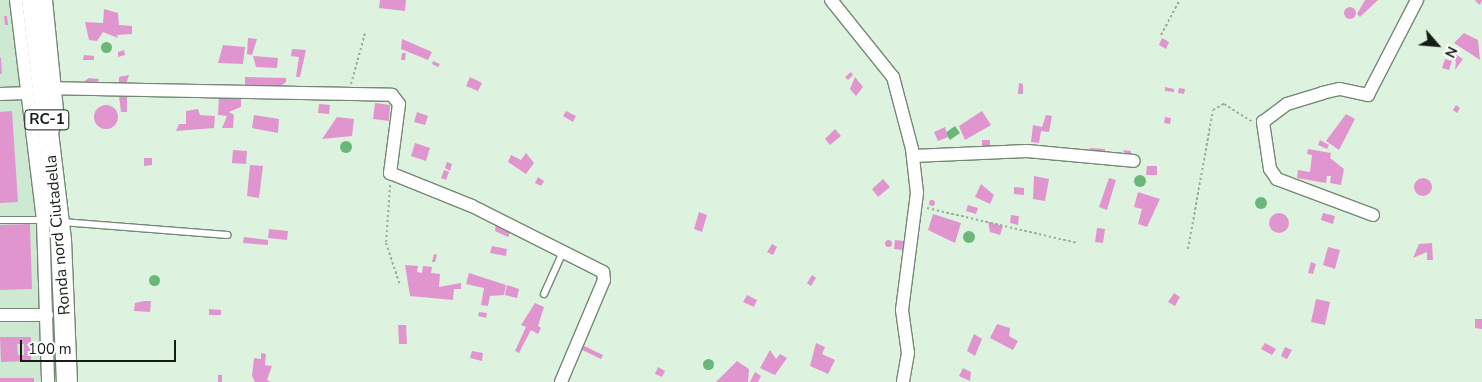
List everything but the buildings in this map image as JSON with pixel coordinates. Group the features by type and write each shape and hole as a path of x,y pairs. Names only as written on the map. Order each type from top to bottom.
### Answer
{"main road":[{"name":"Ronda nord Ciutadella","path":"32,0 40,89 49,136 51,221 67,382"}],"street":[{"path":"16,0 40,89"},
{"path":"46,0 40,89 51,221 46,315 48,382"},
{"path":"831,0 893,77 913,156 915,205 902,310 908,353 903,382"},
{"path":"1373,215 1277,179 1270,169 1263,122 1287,104 1340,89 1368,95 1416,0"},
{"path":"0,94 40,89 392,95 398,104 390,173 472,206 603,272 604,280 561,382"},
{"path":"913,156 1027,151 1134,161"},
{"path":"0,315 46,315"}],"lane":[{"path":"0,220 51,221 227,235"},
{"path":"544,294 563,252"}],"path":[{"path":"1161,35 1180,0"},
{"path":"348,94 364,33"},
{"path":"1188,249 1213,110 1224,104 1264,128"},
{"path":"390,173 386,243 400,285"},
{"path":"915,205 1078,243"}],"shaded area":[{"path":"0,0 26,0 53,262 49,382 0,382"},
{"path":"106,41 112,47 106,53 100,47"},
{"path":"955,126 960,133 950,140 945,133"},
{"path":"344,141 348,141 352,147 348,153 344,153 340,149 340,145"},
{"path":"1142,175 1145,176 1145,186 1138,187 1135,186 1134,179 1135,176"},
{"path":"1259,197 1263,197 1267,203 1263,209 1259,209 1255,205 1255,201"},
{"path":"967,231 971,231 975,237 971,243 967,243 963,239 963,235"},
{"path":"154,274 160,280 154,286 148,280"},
{"path":"708,358 714,364 708,370 702,364"}]}
